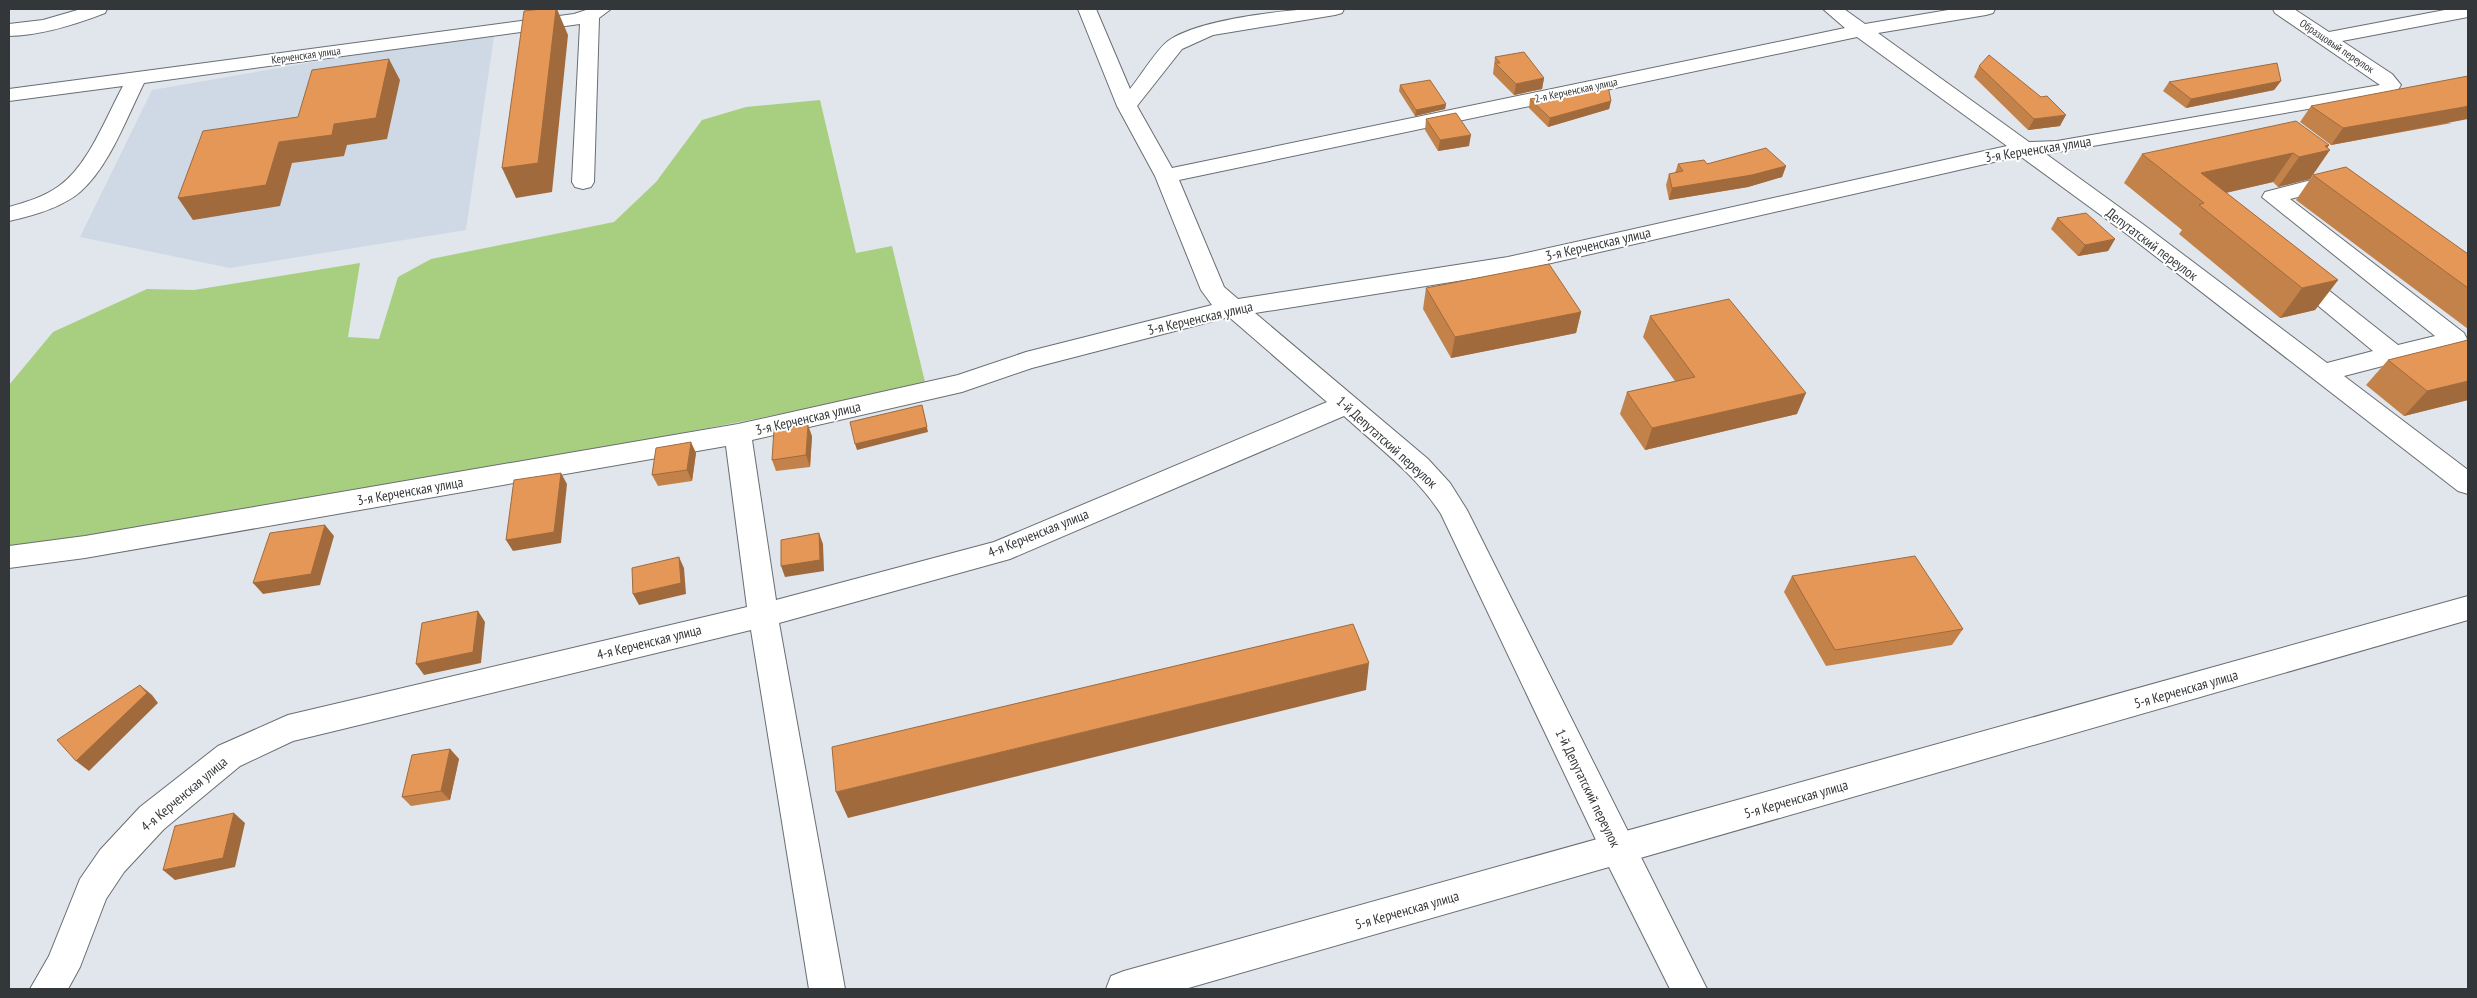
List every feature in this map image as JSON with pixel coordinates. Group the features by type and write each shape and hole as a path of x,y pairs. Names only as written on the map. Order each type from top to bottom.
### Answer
{"street":[{"path":"9,30 30,29 64,21 98,9"},
{"name":"1-й Депутатский переулок","path":"1087,9 1127,106 1166,176 1213,290 1221,300 1234,308 1418,466 1440,490 1449,504 1618,850 1689,989"},
{"path":"1127,106 1175,45 1208,30 1335,9"},
{"name":"Депутатский переулок","path":"1832,9 2022,149 2136,230 2468,484"},
{"name":"2-я Керченская улица","path":"1166,176 1861,30 1986,9"},
{"name":"Образцовый переулок","path":"2282,9 2385,78 2391,85"},
{"path":"2326,38 2468,11"},
{"path":"583,182 596,12"},
{"name":"Керченская улица","path":"9,96 575,20 596,12"},
{"path":"9,214 55,199 74,186 87,171 137,78"},
{"name":"3-я Керченская улица","path":"9,557 95,545 738,434 962,383 1026,361 1234,308 1508,265 2022,149 2057,147 2380,92 2388,90 2391,85"},
{"path":"2322,373 2455,339 2273,196 2354,177"},
{"path":"2276,260 2394,355"},
{"name":"4-я Керченская улица","path":"48,989 62,967 92,890 112,861 152,818 229,756 288,729 763,615 1000,551 1346,405"},
{"path":"738,434 763,615 827,989"},
{"name":"5-я Керченская улица","path":"1124,989 2468,608"}],"shaded area":[{"path":"494,36 466,230 230,268 80,237 152,90 383,50"}],"green space":[{"path":"820,100 856,253 892,246 926,386 49,555 9,554 9,385 53,332 147,289 194,290 360,263 348,337 379,339 398,277 431,259 614,222 656,182 702,120 746,107"}],"building":[{"path":"556,9 538,163 502,168 524,11"},
{"path":"1524,52 1544,78 1516,84 1495,63 1500,63 1495,57"},
{"path":"1989,55 2041,97 2047,96 2066,115 2034,119 1979,66"},
{"path":"389,59 376,118 334,124 332,135 279,142 266,185 178,198 203,131 298,117 312,70"},
{"path":"2277,63 2281,81 2191,99 2169,82"},
{"path":"2468,76 2468,106 2464,107 2343,128 2311,106"},
{"path":"1430,80 1446,104 1416,110 1400,85"},
{"path":"1608,86 1611,101 1550,118 1530,99"},
{"path":"1456,113 1471,135 1440,140 1426,119"},
{"path":"2296,121 2329,145 2325,146 2330,150 2299,157 2293,153 2201,173 2338,280 2302,288 2199,205 2204,203 2142,154"},
{"path":"1766,148 1786,166 1752,175 1672,188 1669,174 1683,171 1678,164 1704,160 1707,164"},
{"path":"2346,167 2468,254 2468,288 2313,175"},
{"path":"2086,213 2115,239 2085,245 2057,218"},
{"path":"1549,264 1581,312 1455,337 1426,288"},
{"path":"1729,299 1806,393 1652,428 1627,392 1695,377 1650,316"},
{"path":"2468,340 2468,381 2427,391 2388,360"},
{"path":"922,405 927,427 855,444 850,422"},
{"path":"808,425 806,455 772,460 774,429"},
{"path":"691,442 687,470 652,475 656,448"},
{"path":"561,473 554,532 506,540 514,480"},
{"path":"325,525 311,574 253,583 270,533"},
{"path":"819,533 820,560 781,566 781,540"},
{"path":"1915,556 1963,629 1835,650 1792,576"},
{"path":"679,557 681,583 633,594 632,568"},
{"path":"478,611 473,652 416,664 422,623"},
{"path":"1353,624 1369,663 836,792 832,747"},
{"path":"140,685 147,693 76,761 57,740"},
{"path":"450,749 441,791 402,797 412,755"},
{"path":"234,813 223,858 163,870 175,826"}]}
